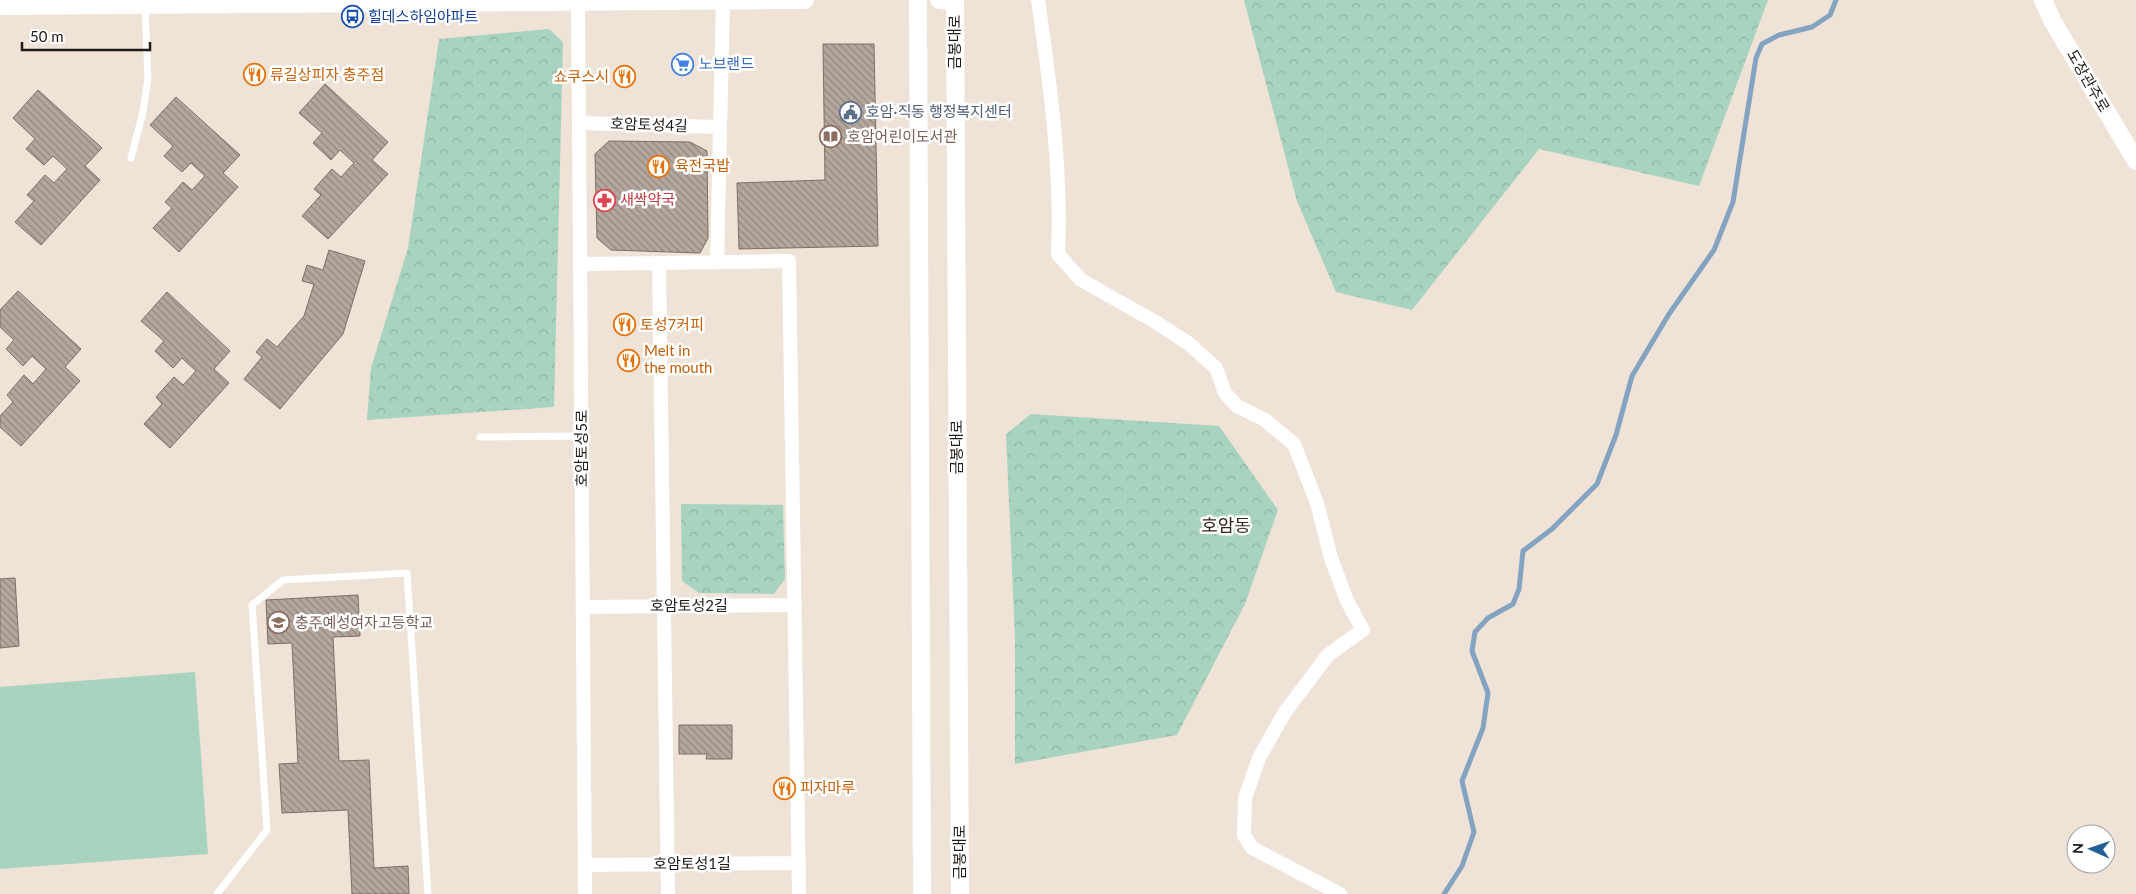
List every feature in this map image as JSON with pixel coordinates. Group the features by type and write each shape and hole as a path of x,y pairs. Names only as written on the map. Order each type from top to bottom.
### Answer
{"street":[{"path":"0,6 145,3 805,0"},
{"path":"918,0 922,894"},
{"path":"939,0 955,0"},
{"name":"금봉대로","path":"955,0 960,894"},
{"path":"1038,0 1056,132 1060,214 1058,254 1081,280 1154,321 1188,343 1216,368 1225,393 1237,406 1265,420 1294,444 1317,503 1331,558 1347,601 1363,630 1328,655 1285,712 1259,758 1245,798 1244,835 1252,848 1340,894"},
{"name":"도장관주로","path":"2043,0 2053,22 2136,161"},
{"name":"호암토성5로","path":"578,1 586,894"},
{"path":"717,262 722,1"},
{"name":"호암토성4길","path":"579,123 719,127"},
{"path":"580,264 789,261 799,894"},
{"path":"659,263 668,894"},
{"name":"호암토성2길","path":"583,607 795,605"},
{"name":"호암토성1길","path":"585,865 799,863"}],"lane":[{"path":"131,158 143,112 148,78 145,3"},
{"path":"480,437 582,436"},
{"path":"217,894 267,830 252,605 284,580 407,573 428,894"}],"green space":[{"path":"1244,0 1768,0 1699,186 1539,149 1412,310 1336,292 1297,201"},
{"path":"549,29 563,42 554,407 367,420 371,368 408,248 439,39"},
{"path":"1031,414 1219,426 1278,510 1245,604 1177,735 1015,764 1015,639 1006,434"},
{"path":"681,504 783,505 785,579 774,594 699,593 682,581"},
{"path":"195,672 208,854 0,869 0,687"}],"building":[{"name":"호암·직동 행정복지센터","path":"823,44 874,44 878,246 739,249 737,183 825,180"},
{"path":"325,84 388,142 372,160 388,174 328,239 302,216 321,195 314,189 332,169 341,177 354,163 340,150 331,160 313,143 322,133 299,113"},
{"path":"38,90 102,148 85,166 100,180 41,245 15,222 34,201 27,195 45,175 54,183 67,169 53,156 44,165 26,149 35,139 13,118"},
{"path":"176,97 240,155 223,173 238,187 179,252 153,228 172,208 165,202 183,182 192,190 205,176 191,163 182,172 164,156 173,146 150,125"},
{"path":"609,141 690,142 707,151 708,238 700,253 611,250 597,238 595,154"},
{"path":"329,250 365,261 343,334 280,409 244,379 262,357 256,352 267,339 277,347 304,316 314,284 302,281 307,265 323,270"},
{"path":"18,291 81,349 65,367 80,381 21,446 0,427 0,416 13,402 7,395 24,375 33,384 46,369 32,356 23,366 6,349 14,340 0,327 0,310"},
{"path":"167,292 230,351 214,369 229,383 170,448 144,424 162,404 156,397 174,377 183,385 196,371 182,358 173,368 155,351 164,341 141,321"},
{"path":"15,578 19,646 0,648 0,579"},
{"name":"충주예성여자고등학교","path":"358,595 360,636 333,637 339,761 369,760 374,868 408,866 409,894 352,894 348,810 282,813 279,764 298,763 292,643 268,644 266,600"},
{"path":"679,725 732,725 732,759 706,759 707,754 679,754"}],"waterway":[{"path":"1444,894 1462,866 1474,832 1462,781 1483,728 1488,693 1472,651 1475,632 1488,618 1513,604 1519,589 1523,551 1552,529 1597,484 1616,435 1632,376 1669,314 1714,250 1733,202 1756,58 1762,44 1779,35 1812,27 1830,15 1836,0"}],"place":[{"name":"힐데스하임아파트","path":"352,17"},
{"name":"노브랜드","path":"683,64"},
{"name":"류길상피자 충주점","path":"254,75"},
{"name":"쇼쿠스시","path":"625,77"},
{"name":"호암·직동 행정복지센터","path":"850,112"},
{"name":"호암어린이도서관","path":"831,137"},
{"name":"육전국밥","path":"659,166"},
{"name":"새싹약국","path":"604,200"},
{"name":"토성7커피","path":"624,325"},
{"name":"Melt in the mouth","path":"628,360"},
{"name":"충주예성여자고등학교","path":"279,623"},
{"name":"피자마루","path":"784,788"}],"district":[{"name":"호암동","path":"1226,526"}]}
